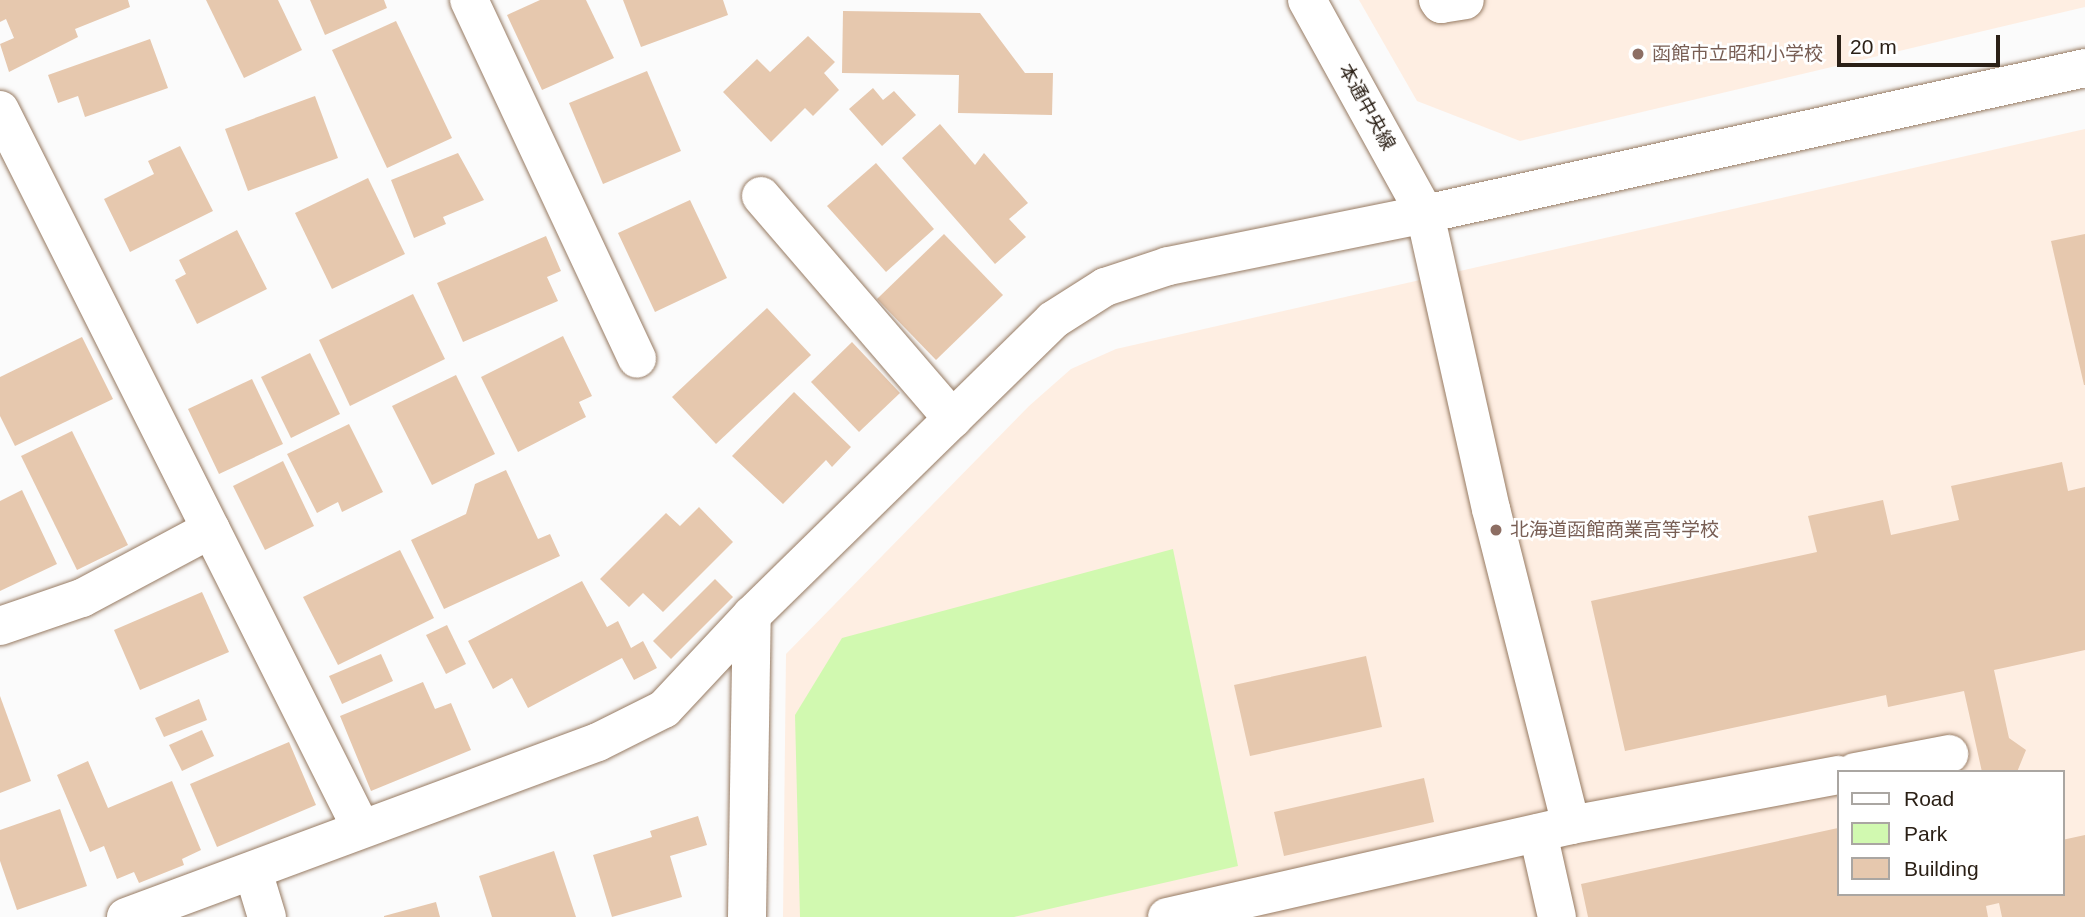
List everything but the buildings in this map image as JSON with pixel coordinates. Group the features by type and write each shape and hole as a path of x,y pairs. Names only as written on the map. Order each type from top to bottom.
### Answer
{"street":[{"path":"469,0 637,359"},
{"name":"本通中央線","path":"1307,0 1425,214 1491,509 1555,829 1557,917"},
{"path":"1438,0 1441,4 1465,0"},
{"path":"126,917 598,742 664,709 752,615 1053,320 1105,287 1168,266 1425,214 2085,68"},
{"path":"0,110 361,828"},
{"path":"761,196 953,419"},
{"path":"0,626 82,598 211,530"},
{"path":"747,917 752,615"},
{"path":"1865,770 1949,754"},
{"path":"1167,917 1555,829 1836,775"},
{"path":"253,871 267,917"}],"shaded area":[{"name":"函館市立昭和小学校","path":"1359,0 2085,0 2085,7 1520,141 1417,101"},
{"name":"北海道函館商業高等学校","path":"2085,129 2085,917 783,917 786,654 1029,406 1071,369 1116,349"}],"green space":[{"path":"1173,549 1238,866 1014,917 800,917 795,715 842,638"}],"place":[{"name":"函館市立昭和小学校","path":"1638,54"},
{"name":"北海道函館商業高等学校","path":"1496,530"}]}
